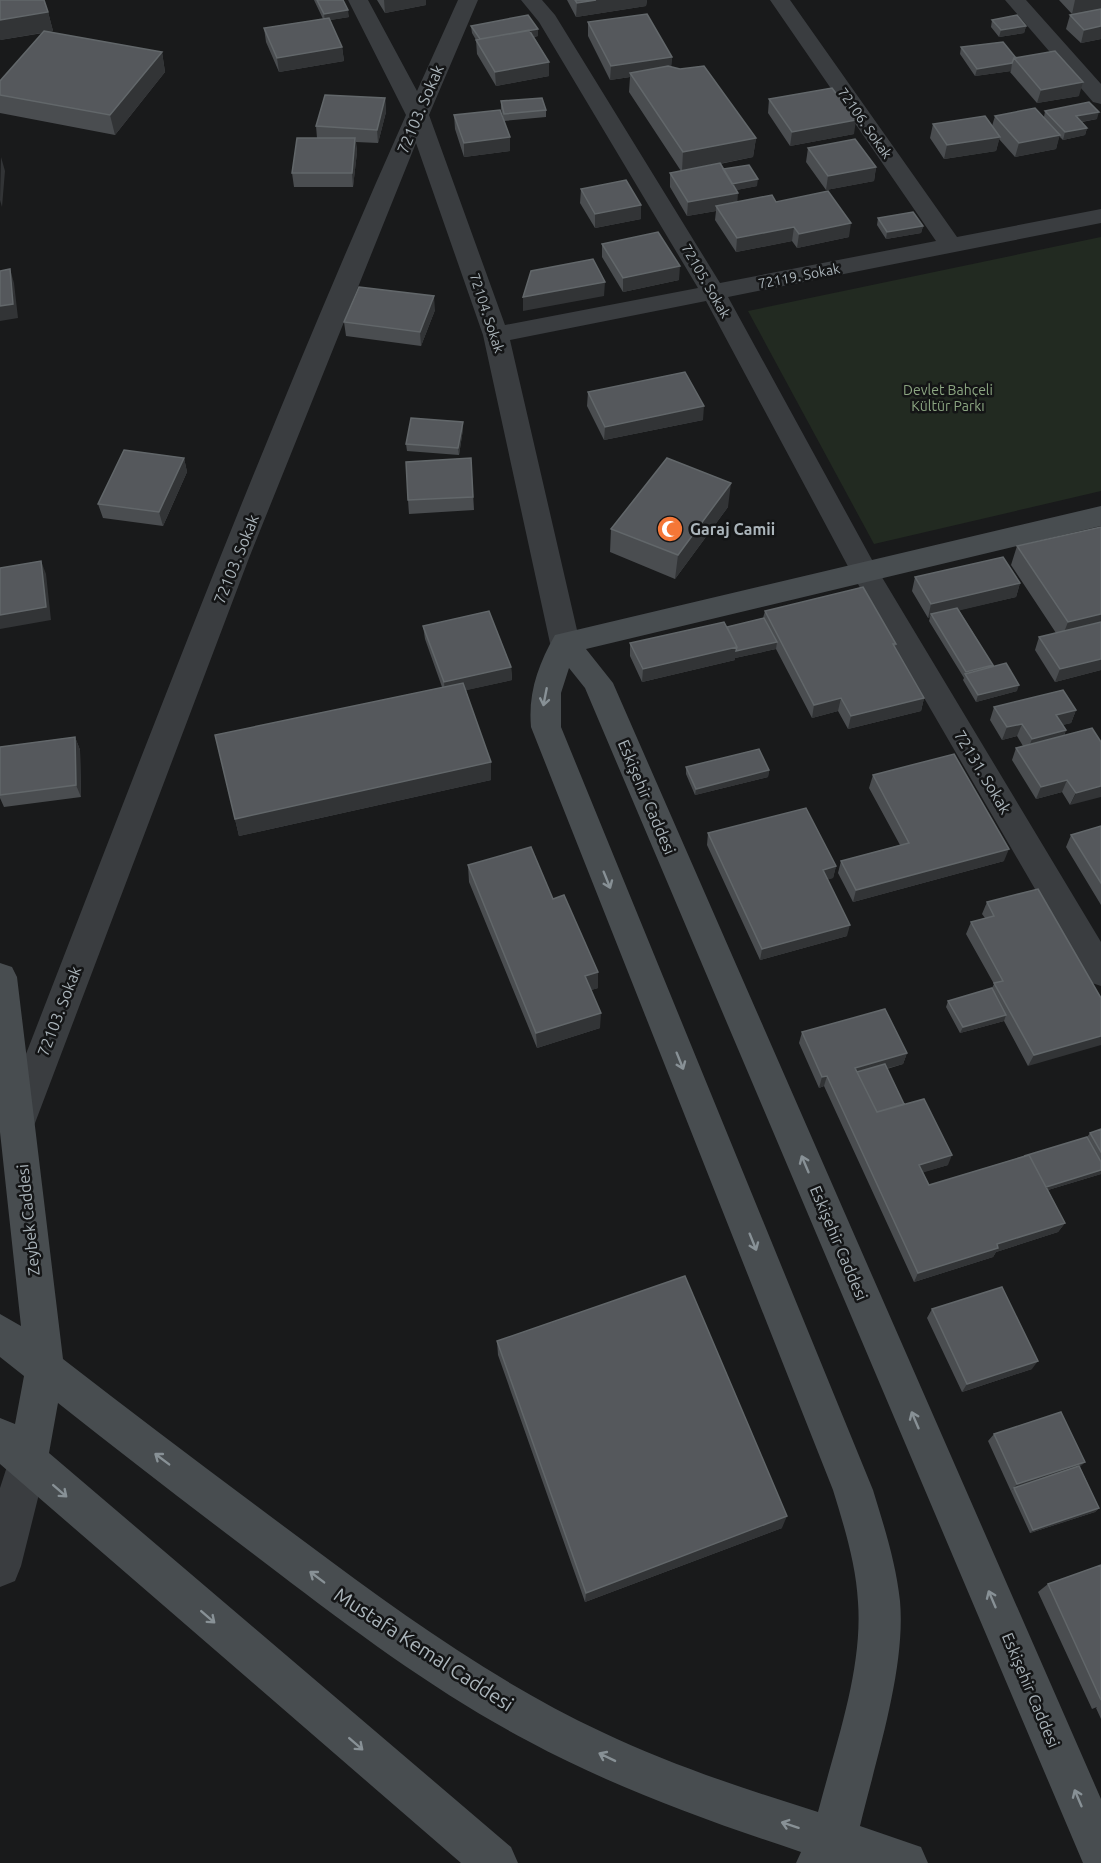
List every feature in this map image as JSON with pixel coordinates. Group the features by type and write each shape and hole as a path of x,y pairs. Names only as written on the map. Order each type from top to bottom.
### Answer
{"street":[{"name":"72104. Sokak","path":"358,0 417,113 496,335 566,643"},
{"name":"72103. Sokak","path":"17,1123 135,813 257,505 417,113 468,0"},
{"name":"72105. Sokak","path":"531,0 548,19 713,292 865,572"},
{"name":"72106. Sokak","path":"780,0 951,246"},
{"path":"1015,0 1101,97"},
{"name":"72119. Sokak","path":"496,335 1101,216"},
{"path":"827,1851 876,1667 879,1602 868,1543 848,1479 546,727 543,705 549,676 566,643 1101,516"},
{"name":"72131. Sokak","path":"865,572 1101,972"},
{"name":"Eskişehir Caddesi","path":"566,643 598,683 1101,1851"},
{"name":"Zeybek Caddesi","path":"0,977 45,1369 13,1450"},
{"name":"Mustafa Kemal Caddesi","path":"0,1333 365,1614 543,1726 617,1762 827,1851 905,1863"},
{"path":"0,1566 13,1450"},
{"path":"13,1450 495,1863"}],"green space":[{"name":"Devlet Bahçeli Kültür Parkı","path":"1101,237 1101,491 874,544 748,311"}],"building":[{"path":"0,0 44,0 48,12 0,20"},
{"path":"317,0 343,0 348,10 324,14"},
{"path":"575,0 596,0 577,3"},
{"path":"1101,9 1101,26 1084,30 1070,15"},
{"path":"647,14 672,57 611,66 588,22"},
{"path":"528,15 538,29 480,39 471,26"},
{"path":"1017,15 1026,26 1001,30 992,20"},
{"path":"329,18 342,47 277,58 264,28"},
{"path":"529,30 549,62 495,72 476,40"},
{"path":"44,31 162,52 110,115 0,95 0,81"},
{"path":"1003,42 1016,58 1012,63 977,69 961,47"},
{"path":"1055,51 1083,82 1041,90 1014,58"},
{"path":"668,66 680,69 704,66 756,138 683,152 630,73"},
{"path":"832,88 856,120 792,132 769,99"},
{"path":"325,95 385,98 377,130 316,126"},
{"path":"542,98 546,110 504,114 501,101"},
{"path":"1089,102 1099,112 1076,116 1087,128 1065,132 1045,111"},
{"path":"1035,108 1060,135 1019,143 995,116"},
{"path":"500,110 510,137 464,143 454,115"},
{"path":"985,116 1000,137 947,145 933,124"},
{"path":"297,138 355,138 352,173 292,173"},
{"path":"855,139 876,167 828,176 808,148"},
{"path":"720,163 738,193 688,202 670,173"},
{"path":"749,165 758,179 732,184 723,169"},
{"path":"626,180 641,205 595,214 581,189"},
{"path":"828,191 851,223 799,234 794,227 737,238 716,206 772,195 776,202"},
{"path":"913,212 923,226 887,232 878,218"},
{"path":"658,232 680,266 623,278 602,244"},
{"path":"593,259 605,282 523,297 531,271"},
{"path":"10,269 13,304 0,306 0,271"},
{"path":"359,287 434,296 420,332 344,322"},
{"path":"685,372 704,406 605,427 588,392"},
{"path":"411,418 463,422 458,448 406,444"},
{"path":"124,450 184,458 159,512 98,504"},
{"path":"471,458 473,497 408,500 406,462"},
{"path":"667,458 731,483 678,555 611,529"},
{"path":"1101,527 1101,614 1068,622 1017,546"},
{"path":"1003,557 1020,583 931,604 915,577"},
{"path":"41,561 46,607 0,615 0,568"},
{"path":"863,587 924,698 851,716 841,698 814,705 765,611"},
{"path":"957,608 993,665 966,672 931,614"},
{"path":"489,611 511,667 444,682 423,626"},
{"path":"764,618 777,642 736,651 737,647 727,627"},
{"path":"724,622 737,647 643,669 630,643"},
{"path":"1101,622 1101,659 1060,669 1039,637"},
{"path":"1006,663 1019,685 978,695 965,674"},
{"path":"463,683 491,762 235,819 215,735"},
{"path":"1063,690 1076,710 1056,715 1066,730 1032,739 1022,724 1007,727 994,707"},
{"path":"1092,728 1101,742 1101,786 1076,793 1067,780 1041,787 1016,748"},
{"path":"75,737 76,785 0,795 0,747"},
{"path":"759,749 769,770 696,789 686,767"},
{"path":"954,754 1009,849 856,890 841,861 909,843 873,775"},
{"path":"806,808 836,866 823,870 850,925 762,949 708,833"},
{"path":"1101,826 1101,883 1071,835"},
{"path":"531,847 553,899 564,895 598,972 585,976 601,1013 536,1033 468,865"},
{"path":"1038,889 1101,998 1101,1036 1034,1055 994,983 1003,981 971,922 994,916 987,902"},
{"path":"992,988 1006,1015 963,1027 948,1001"},
{"path":"885,1009 907,1053 855,1068 877,1112 924,1099 952,1155 919,1165 929,1185 1029,1155 1065,1223 997,1244 998,1248 918,1273 827,1076 822,1077 802,1032"},
{"path":"885,1064 904,1104 877,1112 857,1072"},
{"path":"1101,1129 1101,1152 1090,1133"},
{"path":"1087,1137 1101,1162 1101,1170 1046,1187 1029,1155 1024,1156"},
{"path":"685,1276 787,1516 586,1593 497,1341"},
{"path":"1002,1287 1038,1361 967,1384 932,1309"},
{"path":"1061,1412 1085,1462 1017,1484 994,1434"},
{"path":"1079,1466 1099,1508 1033,1530 1014,1488"},
{"path":"1101,1565 1101,1700 1048,1584"}],"place":[{"name":"Garaj Camii","path":"670,529"}]}
